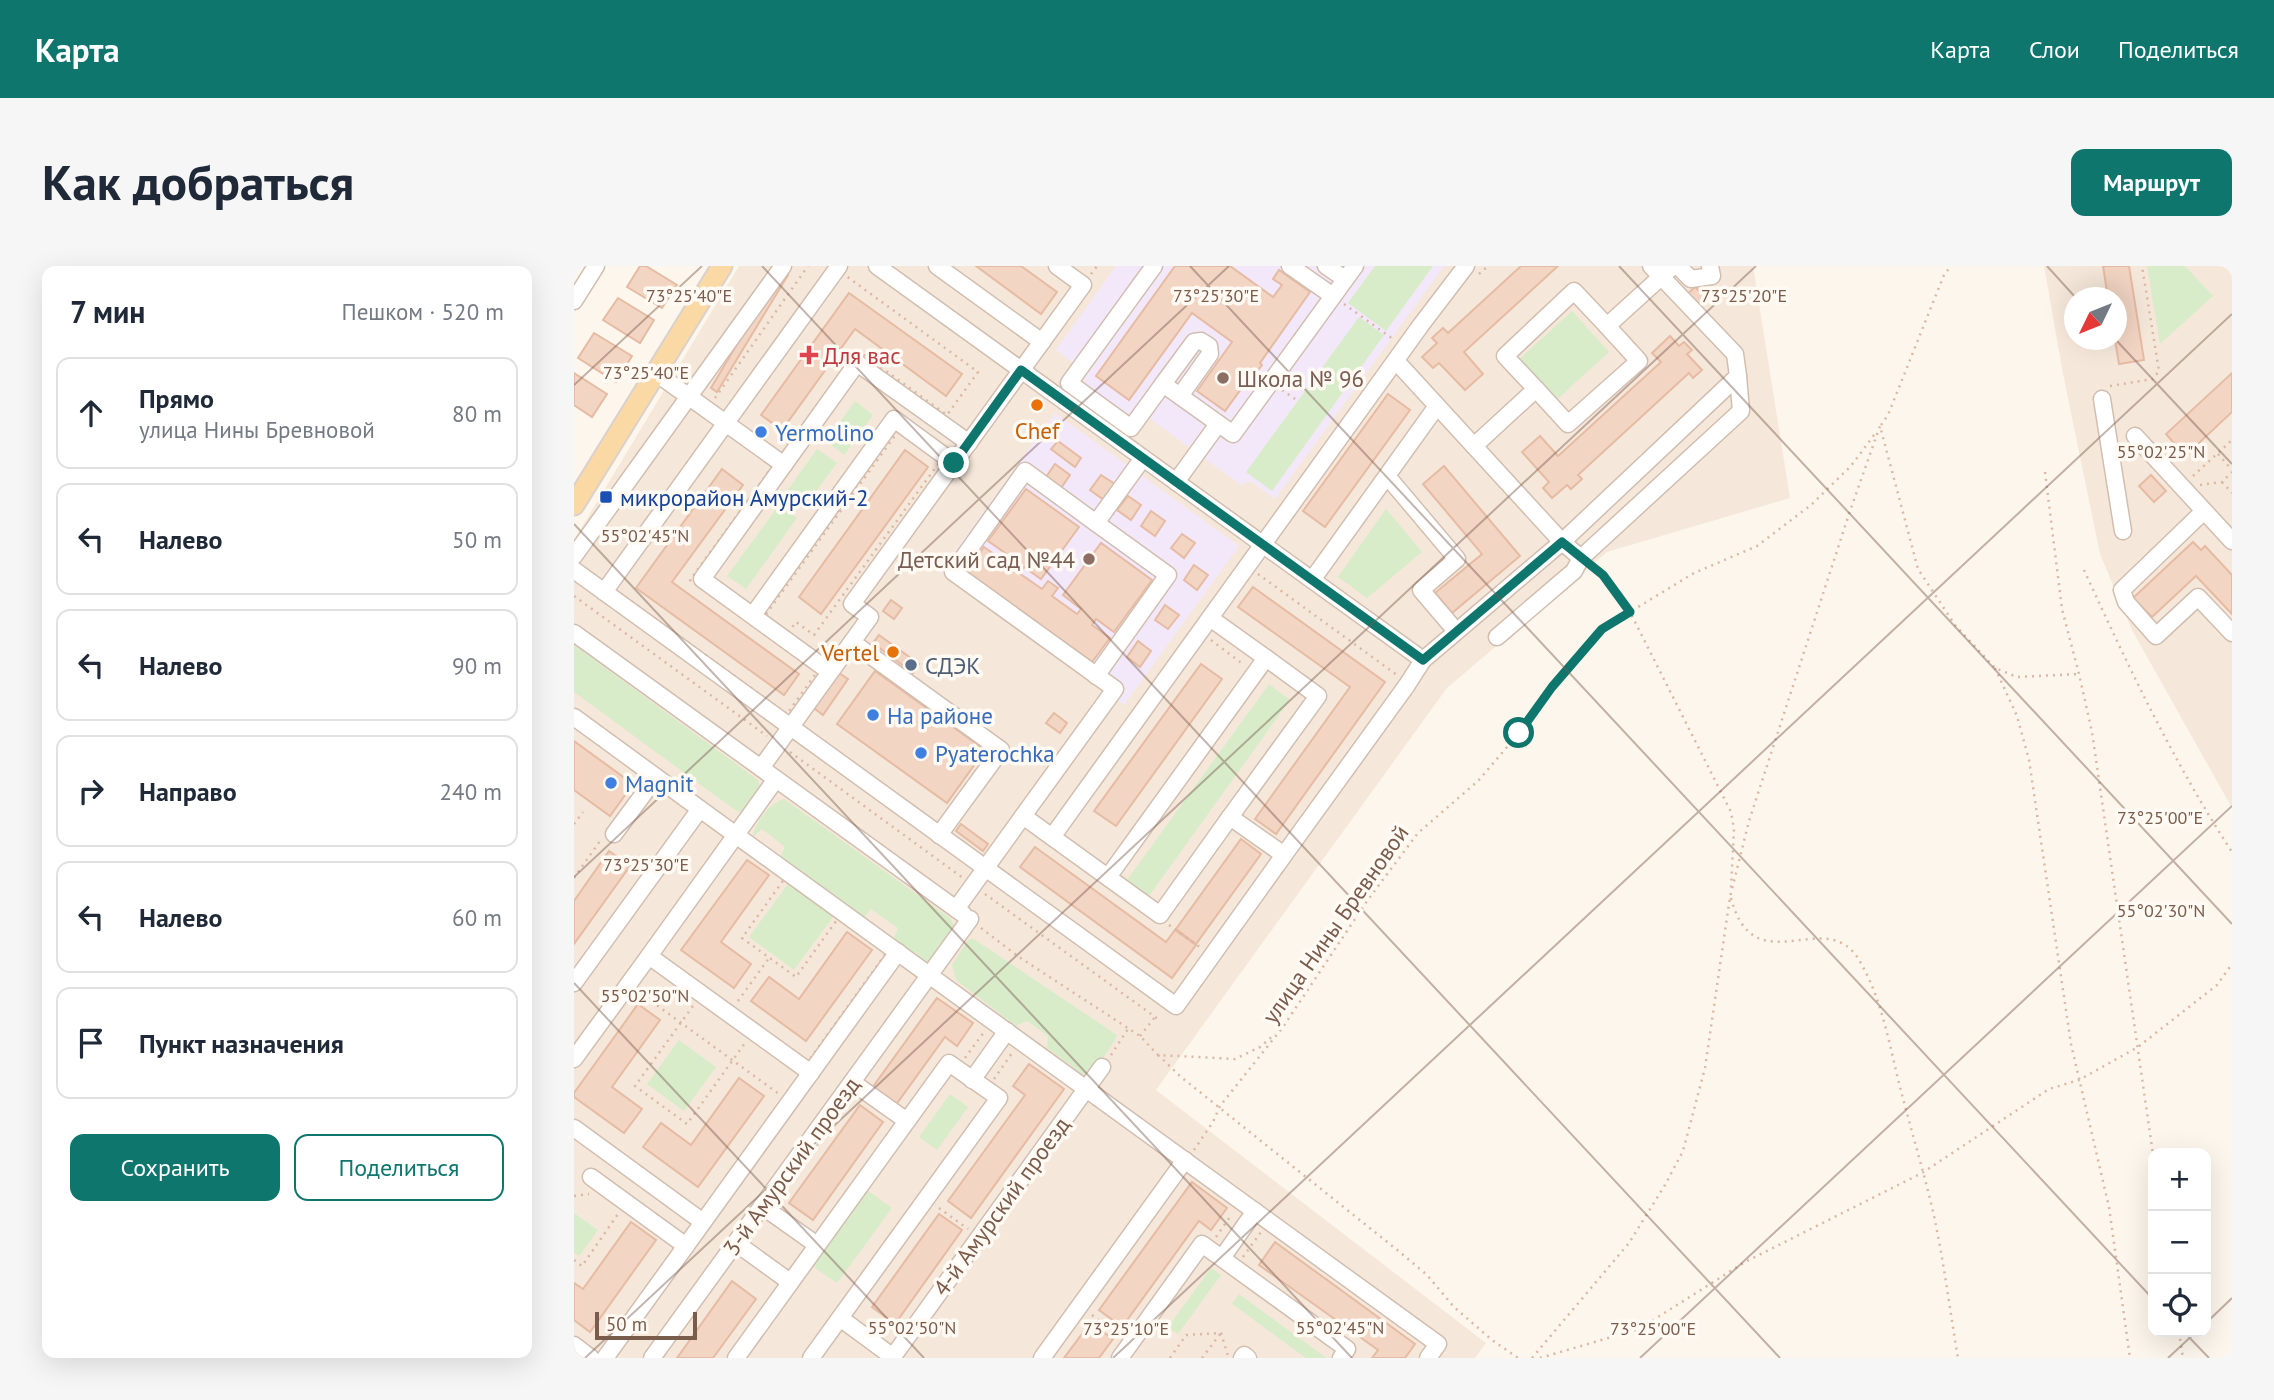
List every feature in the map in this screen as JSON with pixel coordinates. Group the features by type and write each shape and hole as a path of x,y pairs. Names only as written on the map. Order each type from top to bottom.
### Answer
{"main road":[{"path":"574,505 722,266"}],"street":[{"path":"574,301 596,266"},
{"path":"574,556 783,266"},
{"path":"877,266 1423,660"},
{"path":"937,266 1042,342"},
{"path":"761,768 870,617 852,604 948,461 969,443 1083,285 1057,266"},
{"path":"1059,397 1154,266"},
{"path":"1290,266 1333,296"},
{"path":"1163,384 1233,434 1350,273 1326,266"},
{"path":"1052,837 1466,266"},
{"path":"1666,269 1691,279 1712,276 1710,266"},
{"path":"1607,326 1666,269"},
{"path":"1497,637 1574,571 1581,558 1741,411 1734,354 1666,269"},
{"path":"604,592 841,270"},
{"path":"1574,291 1639,360 1568,424 1536,389 1505,356 1574,291"},
{"path":"1069,383 1131,428 1194,342 1201,341 1209,346 1210,354 1180,396"},
{"path":"1400,354 1437,406 1562,542 1581,558"},
{"path":"830,672 702,579 857,363 969,443"},
{"path":"656,373 784,465"},
{"path":"574,570 1175,1006 1423,660 1562,542 1738,376"},
{"path":"1474,446 1536,389"},
{"path":"2100,394 2123,531"},
{"path":"1312,580 1437,406"},
{"path":"752,615 894,419 948,461"},
{"path":"1176,482 1218,424"},
{"path":"2135,436 2232,541"},
{"path":"1096,523 1143,458"},
{"path":"956,909 1115,689 1096,676 953,572 1025,471 1168,575 1096,676"},
{"path":"1387,476 1457,559 1421,590 1456,631"},
{"path":"2204,511 2122,590 2126,602 2156,636 2198,597 2232,633"},
{"path":"1023,816 1160,915 1318,696 1210,618"},
{"path":"574,633 972,920"},
{"path":"852,642 1001,750 939,835"},
{"path":"1108,877 1266,658"},
{"path":"574,717 1438,1344 1428,1358"},
{"path":"608,837 656,776"},
{"path":"574,1059 776,779"},
{"path":"574,983 700,809"},
{"path":"1230,817 1284,855"},
{"name":"3-й Амурский проезд","path":"652,1358 972,920"},
{"name":"3-й Амурский проезд","path":"602,1358 898,952"},
{"path":"649,956 811,1073"},
{"path":"972,1080 1007,1031"},
{"path":"736,1358 949,1063 999,1098 811,1358"},
{"name":"4-й Амурский проезд","path":"892,1357 1102,1067"},
{"path":"852,1082 907,1121"},
{"path":"574,1128 703,1222"},
{"path":"1042,1358 1185,1160"},
{"path":"591,1177 686,1246"},
{"path":"762,1206 817,1245"},
{"path":"1222,1258 1255,1211"},
{"path":"736,1243 790,1282"},
{"path":"1120,1358 1202,1244 1347,1349 1341,1358"},
{"path":"840,1318 892,1357"},
{"path":"574,1345 602,1358"},
{"path":"1242,1358 1244,1355 1248,1358"}],"path":[{"path":"707,409 808,266"},
{"path":"1951,266 1944,275 1888,415 1880,426 1749,821 1730,897 1735,913 1752,935 1767,943 1832,939 1847,947 1858,958 1882,1013 1923,1173 1934,1217 1958,1358"},
{"path":"2100,394 2153,379 2158,375 2142,266"},
{"path":"841,270 978,372"},
{"path":"1333,296 1400,354"},
{"path":"1271,382 1298,401"},
{"path":"1880,426 1919,569 1955,625 1994,668 2017,716 2029,760 2071,1044 2109,1207 2130,1358"},
{"name":"улица Нины Бревновой","path":"1185,1160 1198,1146 1220,1106 1283,1027 1367,901 1418,833 1478,780 1602,629 1694,573 1757,546 1811,505 1852,466 1880,426"},
{"path":"899,430 764,617 780,628 788,633 796,622 814,635 948,461"},
{"path":"2182,487 2232,440"},
{"path":"2182,487 2222,482 2232,471 2217,454"},
{"path":"2045,472 2062,609 2092,732 2152,1148"},
{"path":"2222,482 2232,493"},
{"path":"1532,1358 1629,1243 1684,1151 1706,1068 1730,897 1734,829 1731,812 1630,612 1603,575 1581,558"},
{"path":"1247,566 1408,683"},
{"path":"2084,570 2124,657 2202,807 2232,852"},
{"path":"574,596 1157,1018 1140,1037"},
{"path":"1206,636 1245,664"},
{"path":"1994,668 2017,677 2079,674"},
{"path":"574,824 583,812"},
{"path":"574,878 608,837"},
{"path":"737,843 785,878 742,939 769,958 796,977 839,917 887,952 807,1063 657,955 737,843"},
{"path":"972,920 1019,957 1140,1037 1181,1077 1406,1257 1427,1275 1454,1307 1492,1340 1518,1358"},
{"path":"1164,921 1206,952"},
{"path":"732,1009 769,958"},
{"path":"1540,1358 1639,1329 1745,1262 1923,1173 2049,1088 2079,1080 2138,1048 2217,985 2232,964"},
{"path":"628,984 790,1102"},
{"path":"702,994 635,1086 687,1124 753,1031"},
{"path":"961,1064 989,1025"},
{"path":"1158,1055 1235,1059 1260,1047 1283,1027"},
{"path":"1102,1067 1128,1029"},
{"path":"989,1085 1018,1046"},
{"path":"929,1201 973,1233"},
{"path":"574,1260 582,1266 626,1202"},
{"path":"1211,1243 1238,1206"},
{"path":"1239,1263 1266,1226"},
{"path":"1084,1310 1126,1340"},
{"path":"1170,1358 1186,1335 1221,1333"},
{"path":"1202,1358 1221,1333"},
{"path":"1221,1333 1228,1358"},
{"path":"2180,1337 2183,1358"}],"shaded area":[{"path":"739,266 1753,266 1790,498 1607,552 1447,688 1156,1090 1486,1343 1475,1358 574,1358 574,540"},
{"name":"Школа № 96","path":"1116,266 1444,266 1275,499 1250,481 1241,485 1141,412 1134,421 1087,388 1080,368 1056,350"},
{"path":"2044,266 2232,266 2232,808 2132,630 2100,554"},
{"name":"Детский сад №44","path":"1055,413 1239,546 1124,705 940,572"}],"green space":[{"path":"1375,266 1433,266 1386,331 1348,303"},
{"path":"2147,266 2185,266 2213,296 2160,344"},
{"path":"1572,311 1609,352 1551,405 1514,364"},
{"path":"1359,317 1384,335 1272,491 1246,472"},
{"path":"855,401 873,415 844,455 826,441"},
{"path":"817,449 837,463 806,505 787,491"},
{"path":"779,505 797,518 746,589 727,576"},
{"path":"1386,509 1422,552 1367,598 1338,577"},
{"path":"574,645 758,780 761,789 745,814 735,810 574,692"},
{"path":"1269,684 1290,700 1149,896 1127,880"},
{"path":"784,799 950,918 954,932 929,965 919,959 919,955 909,953 893,940 898,928 871,909 863,918 784,861 781,855 785,847 762,829 753,837 764,814"},
{"path":"788,884 833,917 794,970 749,937"},
{"path":"974,939 1117,1035 1088,1078 1047,1048 1048,1036 1027,1021 1016,1026 956,980 952,965 968,940"},
{"path":"679,1040 716,1067 684,1111 647,1084"},
{"path":"950,1094 968,1107 937,1150 919,1137"},
{"path":"867,1190 892,1208 837,1283 812,1266"},
{"path":"574,1213 598,1230 579,1256 574,1253"},
{"path":"1211,1268 1221,1275 1178,1334 1168,1327"},
{"path":"1239,1294 1325,1357 1306,1358 1232,1304"}],"building":[{"path":"640,266 646,266 677,285 662,308 627,287"},
{"path":"976,266 1021,266 1057,292 1041,314"},
{"path":"1175,266 1230,266 1273,297 1282,285 1273,279 1279,270 1310,292 1260,363 1262,365 1225,411 1197,391 1232,342 1192,313 1129,400 1096,376"},
{"path":"1521,266 1558,266 1464,352 1483,374 1465,390 1439,363 1433,368 1422,357 1437,343 1432,338 1443,328 1448,333"},
{"path":"2103,266 2129,266 2144,360 2119,364 2117,350 2127,350 2127,287 2106,287"},
{"path":"781,271 788,275 717,392 711,388"},
{"path":"1695,287 1706,297 1696,306 1686,295"},
{"path":"849,293 962,374 946,396 855,329 782,430 761,415"},
{"path":"618,298 654,320 640,343 603,320"},
{"path":"594,333 632,356 616,382 578,358"},
{"path":"1670,336 1679,346 1684,342 1692,350 1687,354 1702,370 1693,378 1689,373 1578,475 1582,479 1571,489 1567,485 1552,498 1543,488 1549,482 1522,452 1540,436 1558,456 1661,362 1652,353"},
{"path":"574,373 607,394 592,417 574,405"},
{"path":"2232,373 2232,412 2185,456 2166,434"},
{"path":"1388,394 1410,410 1325,527 1303,511"},
{"path":"1058,441 1081,458 1075,467 1051,449"},
{"path":"905,450 928,467 821,614 799,597"},
{"path":"1055,464 1070,475 1061,488 1046,477"},
{"path":"1444,466 1520,556 1452,613 1435,593 1482,554 1423,484"},
{"path":"722,469 743,485 672,582 799,674 784,695 636,588"},
{"path":"1101,475 1115,484 1104,500 1090,490"},
{"path":"2151,475 2166,491 2154,502 2139,486"},
{"path":"1026,489 1079,527 1041,579 1024,567 1019,573 1042,589 1048,581 1058,588 1052,596 1077,614 1081,609 1063,595 1101,543 1152,580 1114,632 1096,619 1092,625 1110,638 1092,662 966,571 984,547 1004,561 1008,555 988,541"},
{"path":"1128,496 1141,505 1131,520 1117,510"},
{"path":"1151,511 1165,521 1155,536 1141,526"},
{"path":"1182,534 1195,543 1184,558 1171,548"},
{"path":"2193,542 2201,550 2205,546 2232,575 2232,614 2196,576 2152,617 2133,598"},
{"path":"1194,565 1208,575 1197,590 1184,580"},
{"path":"1253,587 1385,682 1276,834 1255,819 1350,687 1238,607"},
{"path":"891,600 902,608 894,619 883,611"},
{"path":"1165,605 1179,615 1168,629 1155,620"},
{"path":"879,635 919,664 913,673 873,643"},
{"path":"1138,641 1151,651 1140,667 1127,657"},
{"path":"1201,664 1222,679 1116,826 1094,811"},
{"path":"836,671 848,679 823,715 811,706"},
{"path":"875,671 985,750 947,803 837,724"},
{"path":"1054,713 1067,723 1060,733 1046,723"},
{"path":"574,741 633,784 610,816 574,790"},
{"path":"961,824 988,844 983,851 956,831"},
{"path":"1241,839 1261,854 1196,944 1176,929"},
{"path":"1035,847 1166,942 1175,930 1196,945 1172,978 1020,867"},
{"path":"609,851 630,866 574,944 574,901"},
{"path":"747,860 769,875 721,942 751,964 734,988 681,950"},
{"path":"847,932 872,950 806,1041 751,1001 769,977 799,999"},
{"path":"937,998 973,1023 957,1046 945,1037 895,1106 872,1088"},
{"path":"638,1004 660,1020 612,1087 642,1109 624,1133 574,1097 574,1093"},
{"path":"1029,1064 1064,1089 971,1218 948,1201 1025,1095 1013,1086"},
{"path":"739,1078 764,1096 698,1187 643,1147 661,1123 691,1145"},
{"path":"860,1105 883,1122 813,1220 789,1203"},
{"path":"1192,1182 1227,1208 1211,1230 1199,1221 1122,1327 1099,1310"},
{"path":"939,1214 962,1230 895,1324 872,1307"},
{"path":"631,1222 656,1240 590,1332 574,1320 574,1283 583,1289"},
{"path":"1275,1242 1415,1344 1405,1358 1372,1358 1378,1350 1259,1265"},
{"path":"732,1281 756,1299 713,1358 677,1358"},
{"path":"1090,1323 1113,1339 1099,1358 1064,1358"}],"place":[{"name":"Для вас","path":"809,355"},
{"name":"Школа № 96","path":"1223,378"},
{"name":"Chef","path":"1037,405"},
{"name":"Yermolino","path":"761,432"},
{"name":"микрорайон Амурский-2","path":"606,497"},
{"name":"Детский сад №44","path":"1089,559"},
{"name":"Vertel","path":"893,652"},
{"name":"СДЭК","path":"911,665"},
{"name":"На районе","path":"873,715"},
{"name":"Pyaterochka","path":"921,753"},
{"name":"Magnit","path":"611,783"}],"route":[{"path":"954,463 1021,370 1423,660 1562,542 1603,575 1630,612 1602,629 1552,687 1519,733"}]}
